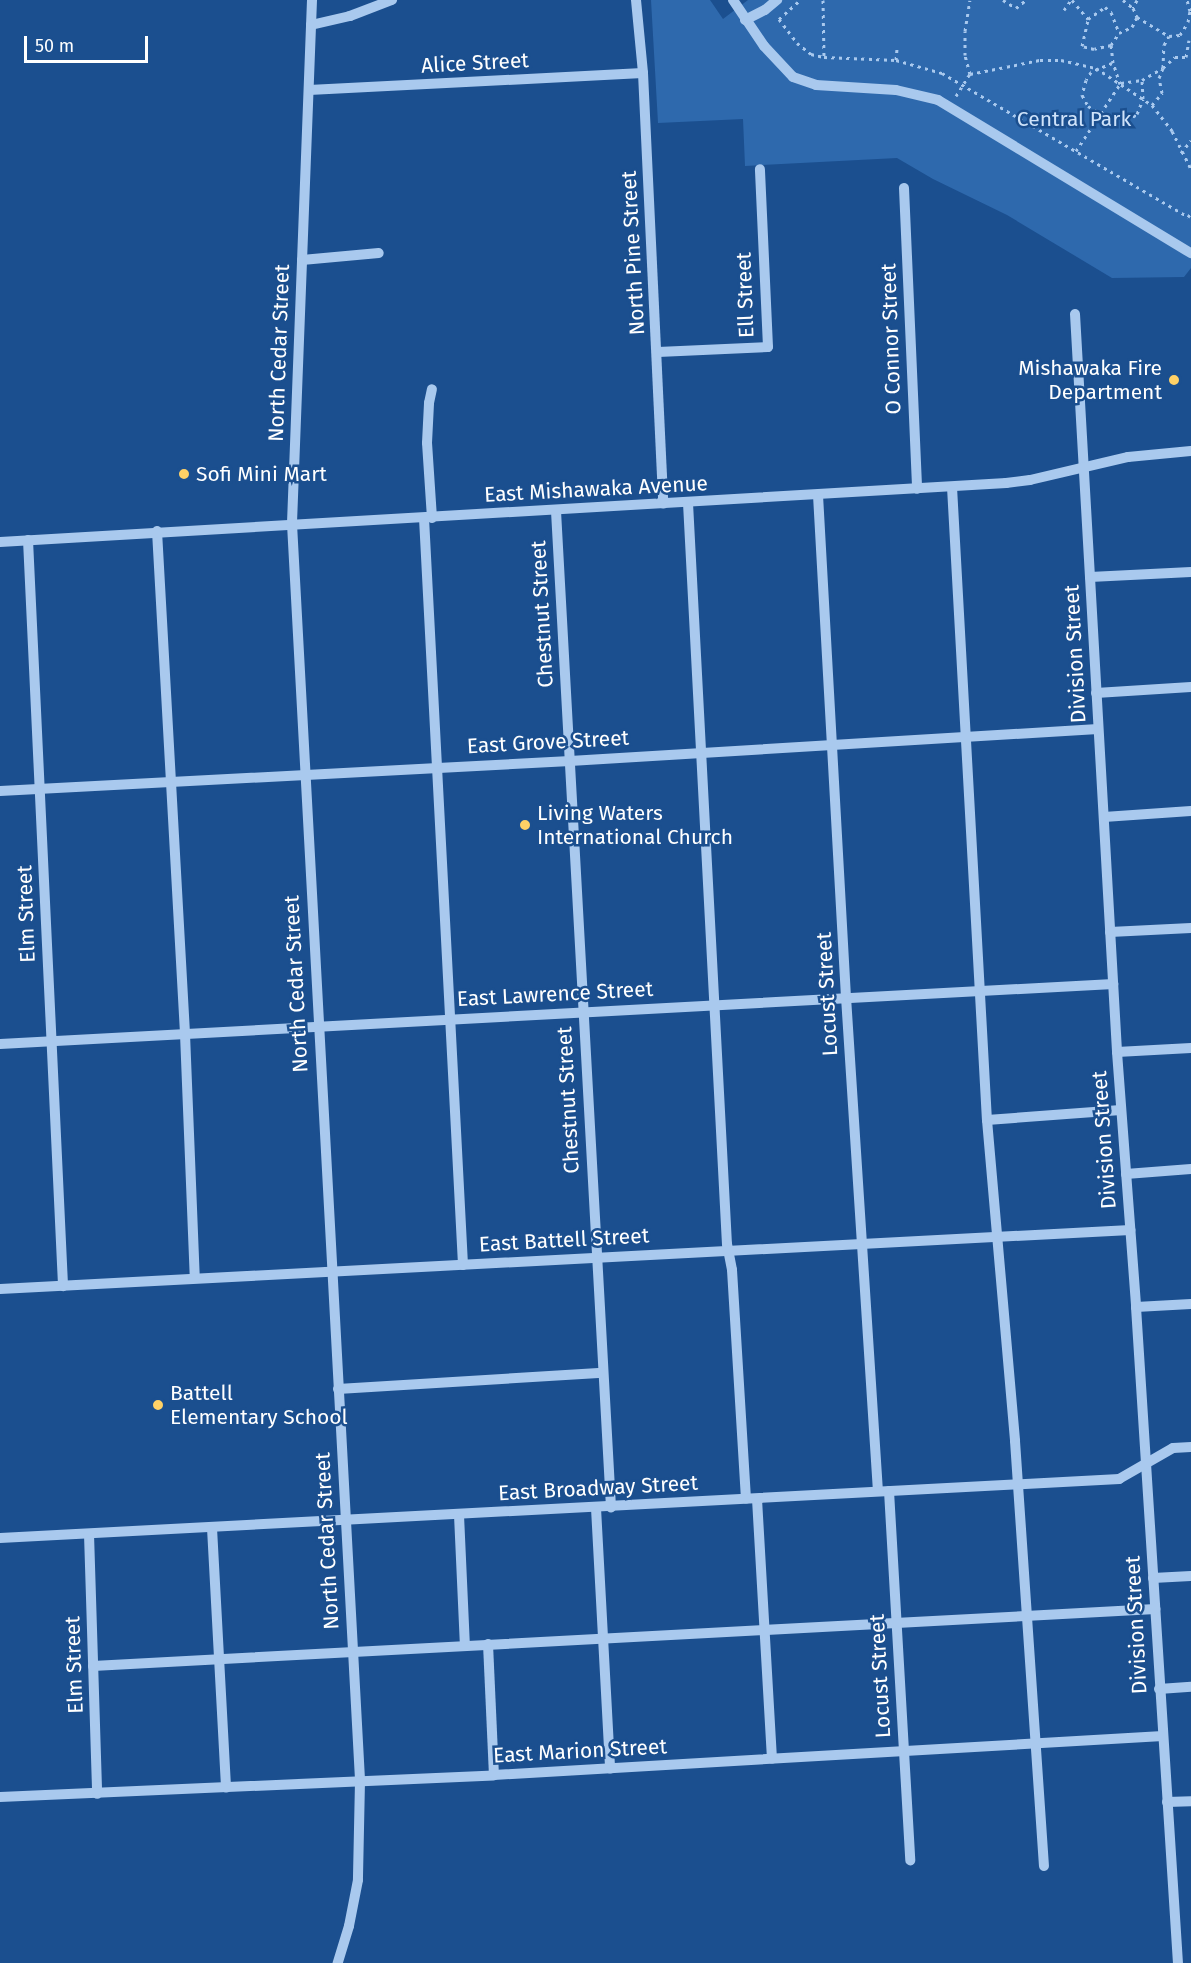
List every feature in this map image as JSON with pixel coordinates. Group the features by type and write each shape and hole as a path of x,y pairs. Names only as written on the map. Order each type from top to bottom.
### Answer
{"street":[{"name":"North Cedar Street","path":"312,0 292,524 360,1781 358,1880 349,1926 338,1963"},
{"path":"311,25 350,16 392,0"},
{"name":"North Pine Street","path":"636,0 643,73 658,352 663,504"},
{"path":"733,0 764,46 793,77 816,85 896,90 938,100 1191,253"},
{"path":"745,20 777,0"},
{"name":"Alice Street","path":"309,90 643,73"},
{"name":"Ell Street","path":"658,352 768,347 760,169"},
{"name":"O Connor Street","path":"904,188 917,489"},
{"path":"302,260 379,253"},
{"name":"Division Street","path":"1075,314 1117,1052 1136,1307 1178,1963"},
{"path":"432,389 427,443 428,518 463,1265"},
{"name":"East Mishawaka Avenue","path":"0,542 157,531 556,511 952,487 1030,480 1128,457 1191,451"},
{"path":"952,487 987,1120 1018,1484 1025,1615 1037,1744 1044,1866"},
{"name":"Locust Street","path":"818,495 861,1243 897,1622 910,1860"},
{"path":"688,502 728,1250 752,1499 772,1759"},
{"name":"Chestnut Street","path":"556,511 611,1507"},
{"path":"157,531 185,1034 195,1278"},
{"name":"Elm Street","path":"28,540 63,1286"},
{"path":"1090,577 1191,572"},
{"path":"1096,693 1191,687"},
{"name":"East Grove Street","path":"0,791 171,783 304,773 703,754 1098,729"},
{"path":"1104,817 1191,811"},
{"path":"1110,932 1191,927"},
{"name":"East Lawrence Street","path":"0,1044 1113,984"},
{"path":"1117,1052 1191,1048"},
{"path":"987,1120 1121,1110"},
{"path":"1126,1174 1191,1169"},
{"name":"East Battell Street","path":"0,1289 1130,1230"},
{"path":"1136,1307 1191,1304"},
{"path":"338,1389 603,1373"},
{"name":"East Broadway Street","path":"0,1538 1119,1479 1173,1448 1191,1447"},
{"path":"596,1508 610,1769"},
{"path":"459,1515 465,1646"},
{"path":"212,1528 217,1657 226,1788"},
{"name":"Elm Street","path":"89,1534 97,1794"},
{"path":"1153,1578 1191,1576"},
{"path":"93,1665 1155,1609"},
{"path":"488,1644 494,1775"},
{"path":"1159,1689 1191,1687"},
{"name":"East Marion Street","path":"0,1797 610,1769 1163,1736"},
{"path":"1167,1802 1191,1801"}],"path":[{"path":"773,22 800,0"},
{"path":"823,0 825,57"},
{"path":"955,98 969,74 965,55 965,31 970,0"},
{"path":"1003,0 1016,8 1026,0"},
{"path":"1064,10 1072,0 1088,19"},
{"path":"1076,150 1120,84 1142,80 1163,68 1175,57 1186,57 1190,40 1180,35 1169,36 1137,17 1133,8 1123,0"},
{"path":"1133,8 1137,0"},
{"path":"1180,35 1188,22 1190,11 1186,0"},
{"path":"1111,45 1094,49 1082,46 1088,19 1105,7 1111,12 1119,33"},
{"path":"1120,84 1113,63 1111,45 1119,33 1132,27 1137,17"},
{"path":"779,19 797,43 811,54 825,57 896,60 942,73 965,84 1188,217 1191,213"},
{"path":"1152,105 1162,93 1159,78 1163,68 1164,45 1169,36"},
{"path":"896,60 897,49"},
{"path":"969,74 1040,60 1061,60 1096,68 1152,105 1172,131 1191,169"},
{"path":"1113,63 1096,68 1086,80 1082,95 1088,106 1115,122 1127,121 1137,114 1143,99 1142,80"},
{"path":"1181,153 1191,140"}],"green space":[{"name":"Central Park","path":"651,0 710,0 723,19 748,0 1191,0 1191,268 1184,277 1112,278 1007,215 933,179 897,158 745,166 743,119 658,123"}],"place":[{"name":"Mishawaka Fire Department","path":"1174,380"},
{"name":"Sofi Mini Mart","path":"184,474"},
{"name":"Living Waters International Church","path":"525,825"},
{"name":"Battell Elementary School","path":"158,1405"}]}
